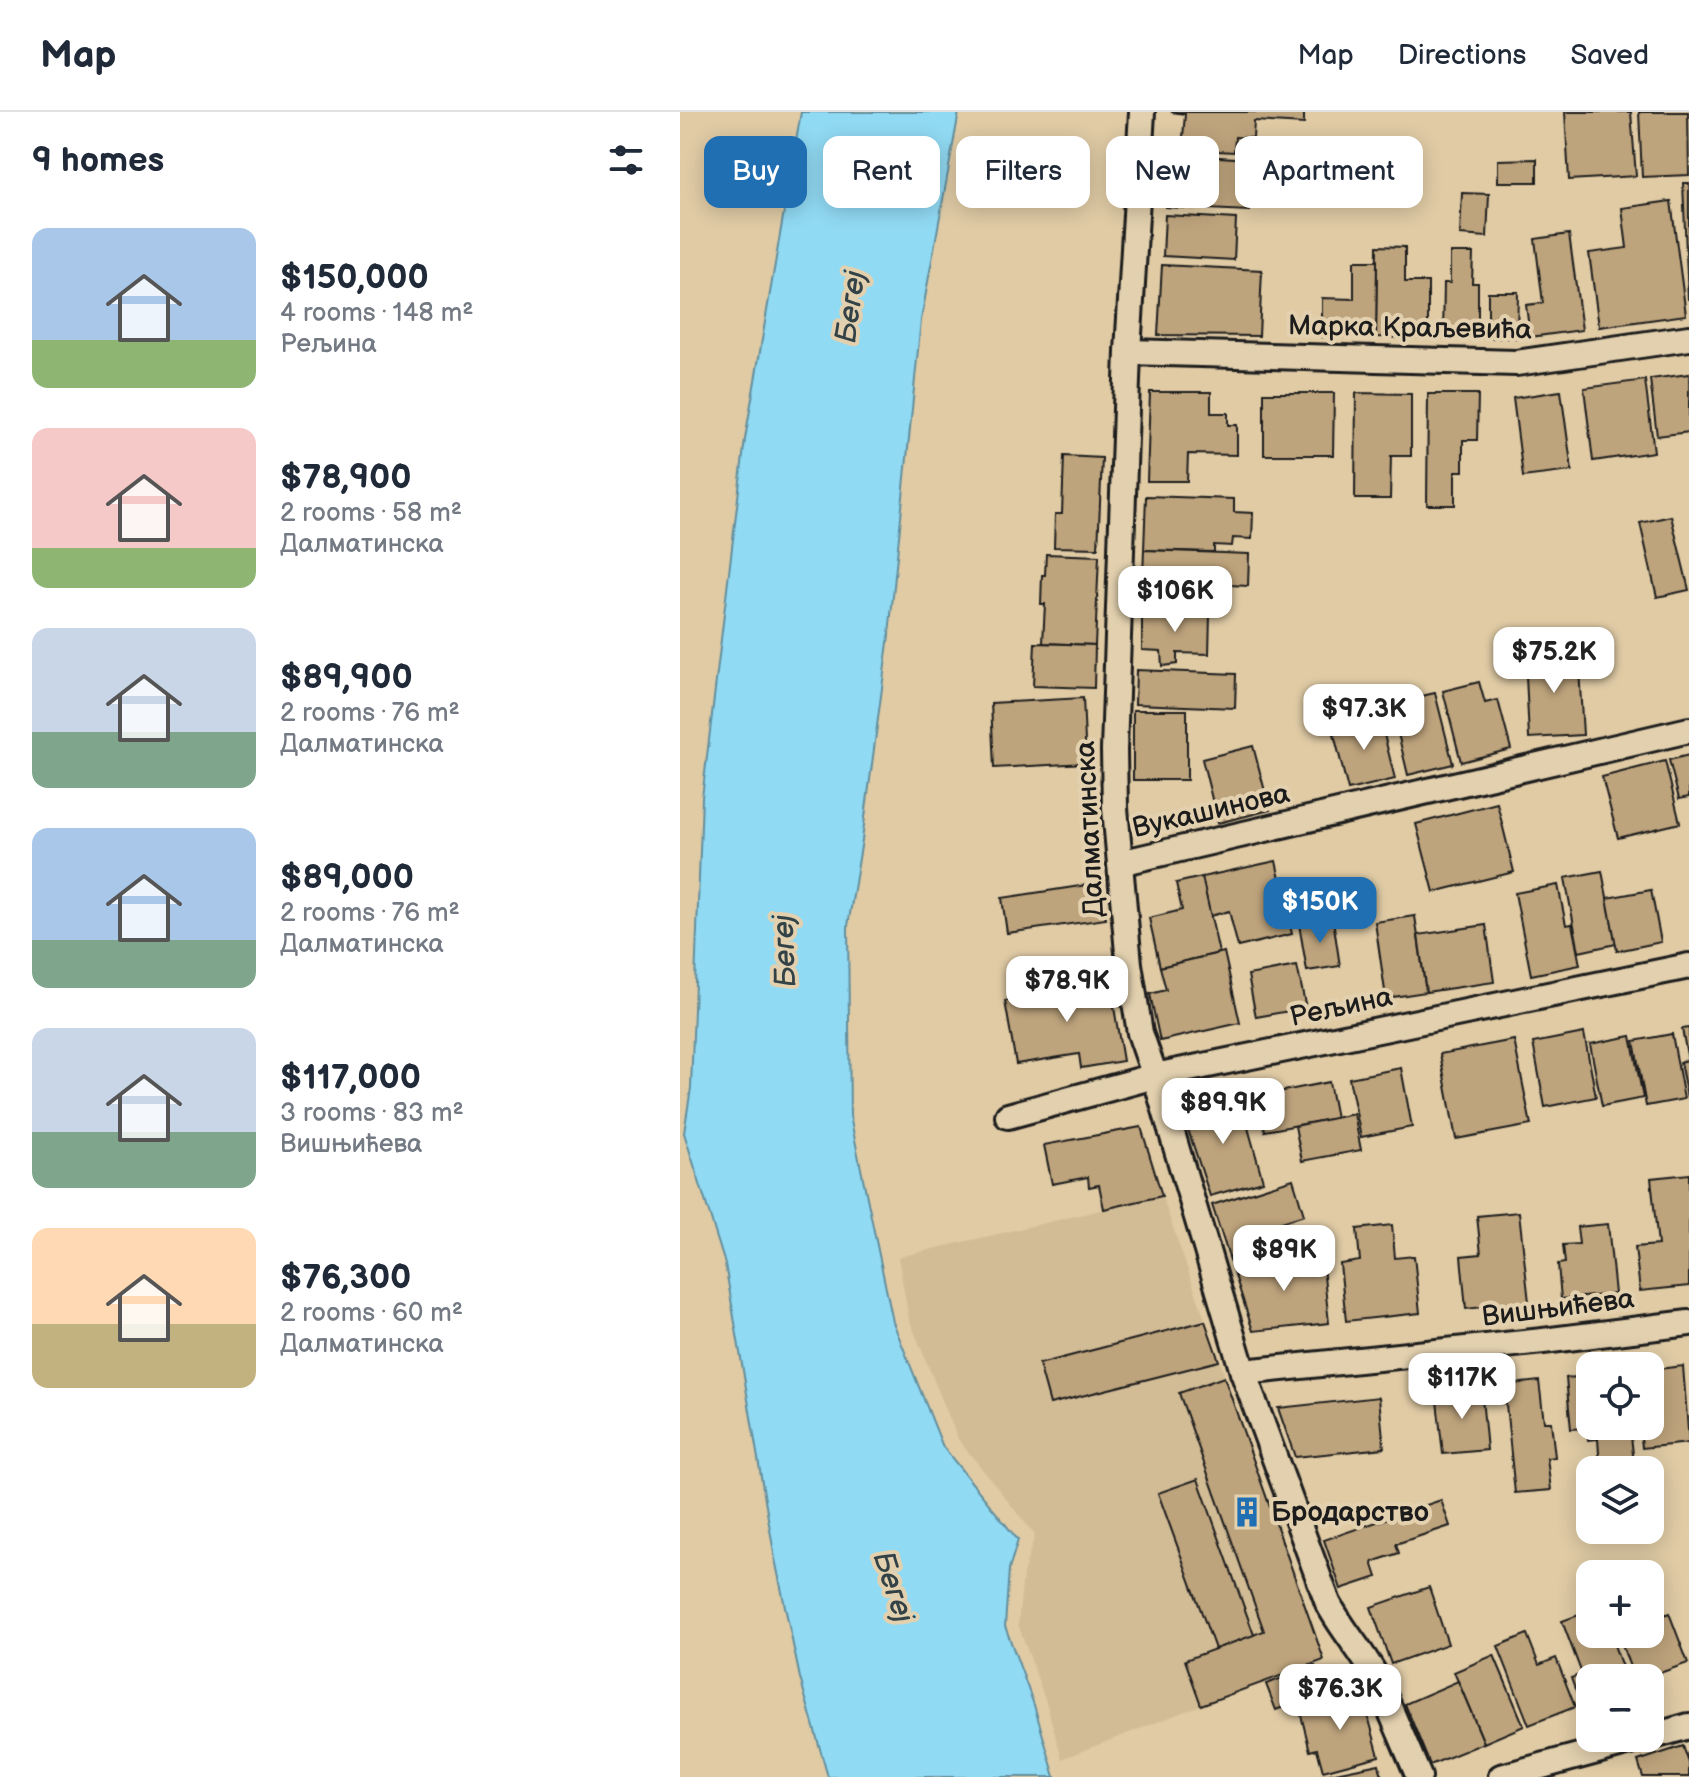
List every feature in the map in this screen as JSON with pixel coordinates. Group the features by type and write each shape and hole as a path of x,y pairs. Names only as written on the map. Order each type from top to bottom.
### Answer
{"street":[{"name":"Далматинска","path":"1142,112 1128,352 1114,702 1115,808 1129,964 1140,1033 1243,1372 1328,1603 1337,1622 1371,1666 1419,1777"},
{"name":"Марка Краљевића","path":"1128,352 1516,363 1689,338"},
{"name":"Вукашинова","path":"1120,863 1689,730"},
{"name":"Рељина","path":"1008,1116 1155,1076 1689,966"},
{"name":"Вишњићева","path":"1243,1372 1689,1323"},
{"path":"1664,1733 1689,1726"},
{"path":"1501,1777 1593,1752"}],"shaded area":[{"path":"1162,1196 1324,1660 1062,1759 1046,1702 1018,1624 1023,1574 1035,1535 958,1439 909,1319 898,1257"}],"water":[{"name":"Бегеј","path":"801,112 959,112 921,320 889,635 848,926 850,1116 893,1322 943,1447 1018,1540 1009,1569 1005,1626 1034,1705 1055,1777 828,1777 800,1678 775,1559 725,1264 684,1133 691,1088 702,798 745,439 785,208 807,208 807,136 797,136"}],"building":[{"path":"1171,112 1304,112 1304,124 1254,121 1253,136 1235,136 1234,152 1219,151 1219,136 1183,136 1185,114"},
{"path":"1565,112 1631,112 1636,176 1569,180"},
{"path":"1639,112 1688,112 1689,175 1642,177"},
{"path":"1219,157 1235,158 1235,208 1249,208 1249,211 1186,208 1219,208"},
{"path":"1537,159 1537,182 1498,182 1498,160"},
{"path":"1683,183 1689,183 1689,299 1688,299"},
{"path":"1462,193 1489,194 1487,237 1460,235"},
{"path":"1671,201 1686,315 1599,327 1589,253 1627,248 1622,208"},
{"path":"1165,215 1236,219 1234,260 1163,256"},
{"path":"1569,234 1582,330 1530,337 1526,305 1543,303 1535,239"},
{"path":"1377,246 1405,247 1405,282 1428,282 1428,338 1376,337"},
{"path":"1450,253 1473,253 1472,283 1478,283 1478,338 1443,338 1444,283 1450,283"},
{"path":"1354,261 1377,261 1376,337 1322,337 1322,298 1354,299"},
{"path":"1162,265 1262,270 1259,336 1158,335"},
{"path":"1488,292 1518,292 1517,338 1488,338"},
{"path":"1689,374 1689,432 1657,436 1650,379"},
{"path":"1645,380 1654,452 1593,461 1584,388"},
{"path":"1561,391 1572,471 1523,477 1513,398"},
{"path":"1150,392 1211,392 1211,413 1228,413 1228,425 1237,425 1237,455 1188,454 1187,481 1147,481"},
{"path":"1264,393 1334,393 1333,455 1264,455"},
{"path":"1356,393 1411,394 1411,456 1391,456 1390,499 1355,499"},
{"path":"1428,394 1478,394 1477,440 1463,440 1463,471 1455,471 1455,505 1427,505"},
{"path":"1064,456 1102,458 1098,548 1054,547 1055,514 1062,514"},
{"path":"1146,496 1234,499 1234,512 1253,513 1252,539 1233,538 1232,546 1214,545 1214,552 1144,550"},
{"path":"1671,516 1689,590 1657,597 1640,523"},
{"path":"1144,550 1249,554 1248,586 1210,584 1210,597 1194,597 1193,606 1142,604"},
{"path":"1046,554 1099,556 1095,645 1043,643 1045,604 1041,604"},
{"path":"1142,611 1210,614 1209,654 1177,653 1177,664 1162,666 1161,651 1142,650"},
{"path":"1035,643 1095,645 1094,688 1033,686"},
{"path":"1578,652 1583,735 1529,738 1525,655"},
{"path":"1136,670 1236,674 1235,708 1135,704"},
{"path":"1479,682 1485,703 1498,700 1511,749 1461,762 1443,691"},
{"path":"1435,693 1453,764 1408,775 1395,721 1417,715 1413,698"},
{"path":"1083,698 1086,763 994,768 991,703"},
{"path":"1133,710 1187,710 1187,780 1133,780"},
{"path":"1379,714 1395,779 1348,790 1332,726"},
{"path":"1253,746 1270,810 1218,823 1202,759"},
{"path":"1689,755 1689,797 1679,799 1669,760"},
{"path":"1665,761 1680,823 1618,838 1602,777"},
{"path":"1497,803 1514,872 1434,892 1416,824"},
{"path":"1276,861 1292,934 1238,947 1229,911 1210,916 1202,877"},
{"path":"1602,871 1616,944 1579,952 1565,878"},
{"path":"1202,877 1219,953 1160,967 1149,918 1182,910 1176,883"},
{"path":"1100,883 1106,919 1007,933 1002,898"},
{"path":"1558,885 1566,925 1572,924 1580,965 1531,975 1515,893"},
{"path":"1651,890 1661,942 1617,951 1607,898"},
{"path":"1415,916 1426,992 1386,998 1375,922"},
{"path":"1333,920 1340,966 1307,971 1299,924"},
{"path":"1486,925 1494,982 1426,992 1418,935"},
{"path":"1224,952 1240,1023 1160,1041 1150,994 1166,990 1160,967"},
{"path":"1297,966 1306,1008 1256,1017 1248,975"},
{"path":"1077,976 1078,982 1109,977 1123,1061 1081,1068 1079,1054 1016,1064 1005,1001 1050,993 1048,982"},
{"path":"1689,1028 1687,1097 1680,1062 1688,1060 1682,1029"},
{"path":"1584,1033 1596,1097 1545,1107 1533,1043"},
{"path":"1672,1034 1684,1099 1646,1106 1634,1041"},
{"path":"1631,1036 1643,1098 1602,1106 1590,1044"},
{"path":"1514,1040 1531,1125 1456,1139 1440,1054"},
{"path":"1401,1068 1412,1127 1361,1137 1349,1078"},
{"path":"1329,1082 1336,1118 1265,1131 1258,1096"},
{"path":"1240,1099 1263,1181 1210,1196 1182,1111"},
{"path":"1354,1114 1361,1150 1302,1161 1295,1126"},
{"path":"1141,1127 1162,1196 1104,1209 1099,1185 1089,1187 1088,1177 1052,1184 1044,1145"},
{"path":"1689,1174 1689,1286 1640,1291 1635,1247 1658,1245 1651,1178"},
{"path":"1293,1179 1304,1215 1279,1223 1281,1230 1276,1232 1281,1251 1232,1266 1212,1205"},
{"path":"1519,1212 1529,1302 1466,1309 1461,1256 1481,1254 1477,1216"},
{"path":"1608,1224 1615,1294 1561,1299 1558,1264 1565,1263 1563,1245 1579,1244 1577,1227"},
{"path":"1392,1225 1395,1258 1414,1256 1420,1313 1346,1321 1340,1264 1360,1261 1357,1229"},
{"path":"1322,1257 1329,1323 1253,1331 1232,1266"},
{"path":"1205,1321 1219,1361 1050,1404 1039,1364"},
{"path":"1683,1366 1689,1443 1642,1448 1641,1440 1664,1440 1664,1368"},
{"name":"Бродарство","path":"1224,1377 1324,1660 1201,1705 1185,1660 1264,1631 1179,1393"},
{"path":"1576,1377 1576,1429 1571,1429 1566,1378"},
{"path":"1539,1381 1544,1422 1551,1422 1555,1457 1547,1458 1551,1490 1515,1493 1504,1385"},
{"path":"1481,1387 1487,1450 1443,1454 1436,1392"},
{"path":"1379,1397 1384,1448 1295,1457 1278,1408"},
{"path":"1598,1440 1631,1440 1633,1456 1599,1456"},
{"path":"1198,1479 1254,1635 1215,1649 1158,1493"},
{"path":"1441,1500 1450,1526 1396,1544 1399,1553 1372,1562 1377,1577 1341,1589 1324,1540"},
{"path":"1429,1587 1448,1644 1391,1664 1371,1607"},
{"path":"1669,1613 1688,1663 1664,1672 1664,1664 1629,1664 1623,1648 1664,1648 1664,1615"},
{"path":"1576,1616 1576,1648 1615,1648 1621,1664 1578,1664 1562,1621"},
{"path":"1527,1634 1539,1665 1556,1658 1575,1707 1529,1725 1498,1646"},
{"path":"1494,1655 1524,1726 1484,1743 1454,1672"},
{"path":"1315,1666 1325,1691 1276,1710 1266,1684"},
{"path":"1458,1681 1484,1743 1430,1765 1405,1704"},
{"path":"1362,1694 1379,1756 1323,1771 1317,1749 1310,1751 1300,1711"},
{"path":"1683,1746 1689,1763 1689,1777 1643,1777 1638,1761"},
{"path":"1379,1764 1382,1777 1316,1777"}],"place":[{"name":"Бродарство","path":"1247,1512"}]}
